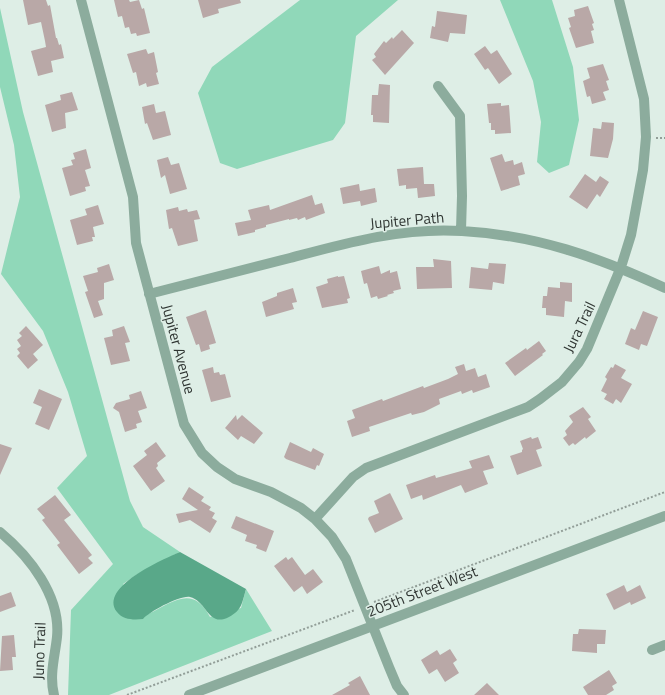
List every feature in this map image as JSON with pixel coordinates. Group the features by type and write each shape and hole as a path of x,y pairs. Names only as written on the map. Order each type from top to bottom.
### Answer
{"street":[{"name":"Jupiter Avenue","path":"80,0 133,197 136,243 181,413 190,435 202,453 217,467 235,479 286,499 314,518 340,548 354,576 397,686 404,695"},
{"name":"Jura Trail","path":"314,518 353,478 366,468 514,413 540,399 552,391 571,372 587,349 621,267 631,235 638,201 646,137 644,99 619,0"},
{"path":"438,86 460,116 462,196 461,230"},
{"name":"Jupiter Path","path":"149,294 362,239 399,233 461,230 503,234 544,242 583,253 621,267 665,288"},
{"name":"205th Street West","path":"189,695 665,516"},
{"name":"Juno Trail","path":"0,532 13,543 29,561 42,580 51,599 56,616 58,635 52,673 54,695"},
{"path":"652,650 665,645"}],"path":[{"path":"128,695 665,492"}],"shaded area":[{"path":"300,0 398,0 356,36 345,123 333,140 237,169 220,163 198,93 212,67"},
{"path":"500,0 552,0 573,67 579,120 569,165 549,173 537,162 541,122 533,81"},
{"path":"0,8 23,112 130,501 143,527 180,552 136,575 123,584 148,614 174,601 190,598 197,601 210,617 241,608 246,589 272,631 109,695 68,695 71,610 113,564 57,488 87,456 68,392 43,331 1,274 20,197 14,145 0,87"},
{"path":"180,552 246,589 241,606 237,612 229,617 216,619 208,613 196,599 185,597 151,612 143,619 129,619 119,615 114,603 117,593 124,584 148,567"}],"building":[{"path":"23,0 46,0 48,6 50,5 56,38 59,45 61,44 64,58 51,61 53,72 38,76 31,51 46,47 45,41 41,22 28,25"},
{"path":"114,0 129,0 130,2 139,0 142,9 144,8 150,33 137,36 136,33 131,34 129,27 125,28 122,16 118,17"},
{"path":"198,0 240,0 241,3 218,9 219,13 203,18"},
{"path":"588,6 594,23 592,24 594,30 591,31 594,43 576,48 569,28 571,27 568,18 575,16 574,10"},
{"path":"437,11 467,15 465,34 450,33 448,42 430,38 432,26 435,27"},
{"path":"402,30 414,43 385,75 372,60 376,57 374,54 384,41 386,43 392,37 393,39"},
{"path":"485,46 491,54 497,50 512,74 499,84 488,68 485,70 474,54"},
{"path":"146,49 148,54 154,52 158,72 156,73 159,84 147,87 146,83 139,86 136,72 133,73 127,54"},
{"path":"603,64 609,80 606,81 609,90 603,92 606,100 592,104 590,96 587,97 583,81 590,78 587,68"},
{"path":"379,84 390,85 389,123 373,122 373,115 371,115 372,95 378,95"},
{"path":"72,92 78,110 65,113 66,128 52,132 45,105 61,100 60,95"},
{"path":"501,103 501,106 509,105 511,133 495,134 495,130 491,130 487,104"},
{"path":"154,104 156,113 165,111 171,135 153,140 147,123 145,124 142,107"},
{"path":"602,122 614,123 613,139 608,158 590,156 593,128 601,129"},
{"path":"86,149 91,168 85,170 90,186 85,187 86,191 70,196 62,168 73,165 71,160 75,159 73,153"},
{"path":"502,154 505,162 513,160 514,165 522,162 525,174 518,176 520,185 501,191 490,158"},
{"path":"168,157 171,165 179,163 187,189 170,194 165,175 161,178 157,160"},
{"path":"423,167 424,184 434,184 435,196 418,198 417,188 406,189 406,185 399,186 397,169"},
{"path":"585,174 596,182 600,176 609,182 600,197 597,194 587,209 569,197"},
{"path":"359,184 360,191 375,188 377,202 361,206 360,201 343,204 340,188"},
{"path":"312,195 315,205 322,203 325,213 306,220 305,217 298,220 297,218 289,219 266,225 266,227 255,230 255,232 238,236 235,223 251,220 248,210 269,205 270,210"},
{"path":"98,205 104,224 93,227 95,237 92,237 93,241 77,245 70,220 87,215 85,209"},
{"path":"178,207 179,211 187,209 188,212 197,210 200,219 194,220 198,241 178,246 172,228 169,229 166,210"},
{"path":"433,259 451,261 452,288 417,289 416,267 434,267"},
{"path":"489,263 506,264 504,284 493,282 492,290 469,288 471,267 488,269"},
{"path":"109,264 114,280 104,283 104,299 98,301 103,315 94,318 85,292 88,291 83,276 98,272 97,268"},
{"path":"379,266 381,274 390,270 390,273 397,271 401,289 393,291 394,293 378,299 377,296 371,298 367,283 364,284 361,271"},
{"path":"344,276 350,298 347,299 348,303 322,308 316,287 328,283 327,279"},
{"path":"560,282 572,283 572,302 565,301 564,317 546,315 546,308 542,308 543,296 547,296 548,287 560,288"},
{"path":"293,288 297,302 292,303 294,309 266,317 262,302 277,296 277,293"},
{"path":"206,310 216,343 209,345 210,349 201,352 199,344 196,345 186,317"},
{"path":"643,311 658,317 647,346 641,344 639,350 625,344 631,328 635,330"},
{"path":"26,326 43,345 33,354 38,360 28,369 17,356 20,353 17,349 21,346 17,340 22,336 19,333"},
{"path":"124,326 130,342 125,343 130,361 111,365 104,338 113,336 112,330"},
{"path":"539,341 546,351 542,354 543,355 515,376 505,363"},
{"path":"464,364 466,371 475,368 478,377 486,374 490,387 473,393 472,390 462,394 461,391 439,399 440,404 424,412 412,415 411,413 369,427 370,431 352,437 347,421 355,418 352,410 382,399 383,401 423,386 424,388 448,379 458,374 455,367"},
{"path":"615,364 626,370 621,378 632,384 621,403 616,399 613,404 604,399 607,394 601,391 607,379 605,377 611,367 613,368"},
{"path":"213,367 214,373 219,372 220,375 225,374 231,397 211,402 202,370"},
{"path":"39,389 62,399 49,430 35,424 42,407 33,403"},
{"path":"141,391 147,408 138,411 142,422 136,424 137,428 125,432 119,412 113,408 116,403 130,399 129,395"},
{"path":"583,407 591,417 588,419 596,431 586,439 585,437 575,445 573,443 569,446 563,438 567,435 565,431 573,422 569,416"},
{"path":"236,415 237,420 242,415 263,433 254,444 241,436 238,440 225,428"},
{"path":"531,437 532,439 538,437 542,448 536,450 542,466 517,475 510,456 522,452 523,449 520,441"},
{"path":"156,442 166,456 157,463 158,466 156,468 165,481 151,491 133,466 147,455 144,451"},
{"path":"290,442 311,452 313,448 324,454 319,466 317,465 315,470 286,459 284,457"},
{"path":"0,444 12,448 0,475"},
{"path":"489,455 494,468 483,471 488,484 465,493 461,485 423,500 422,495 411,499 406,485 435,475 436,478 472,468 469,461"},
{"path":"189,487 204,497 201,501 211,507 209,510 215,513 212,518 217,521 210,533 190,520 179,523 176,514 198,510 182,499"},
{"path":"390,493 403,519 375,533 368,519 369,517 379,513 374,501"},
{"path":"55,495 71,515 64,520 92,555 88,558 93,563 79,574 57,545 60,543 42,520 45,518 37,509"},
{"path":"236,516 274,531 266,552 256,548 257,545 245,541 247,535 231,528"},
{"path":"286,557 288,560 292,557 305,575 313,569 323,582 307,594 302,586 294,592 274,566"},
{"path":"624,585 627,592 640,585 646,598 631,605 630,602 614,610 606,594"},
{"path":"11,592 16,606 0,612 0,596"},
{"path":"579,629 606,630 605,644 597,644 597,653 572,651 573,634 578,634"},
{"path":"14,635 16,657 12,657 13,670 0,671 2,636"},
{"path":"450,649 457,660 453,663 459,673 445,682 437,669 429,674 421,660 437,650 440,655"},
{"path":"609,670 617,683 612,686 614,690 606,695 588,695 583,687"},
{"path":"360,676 370,695 332,695 350,685 348,683"},
{"path":"487,683 499,695 474,695"}]}
